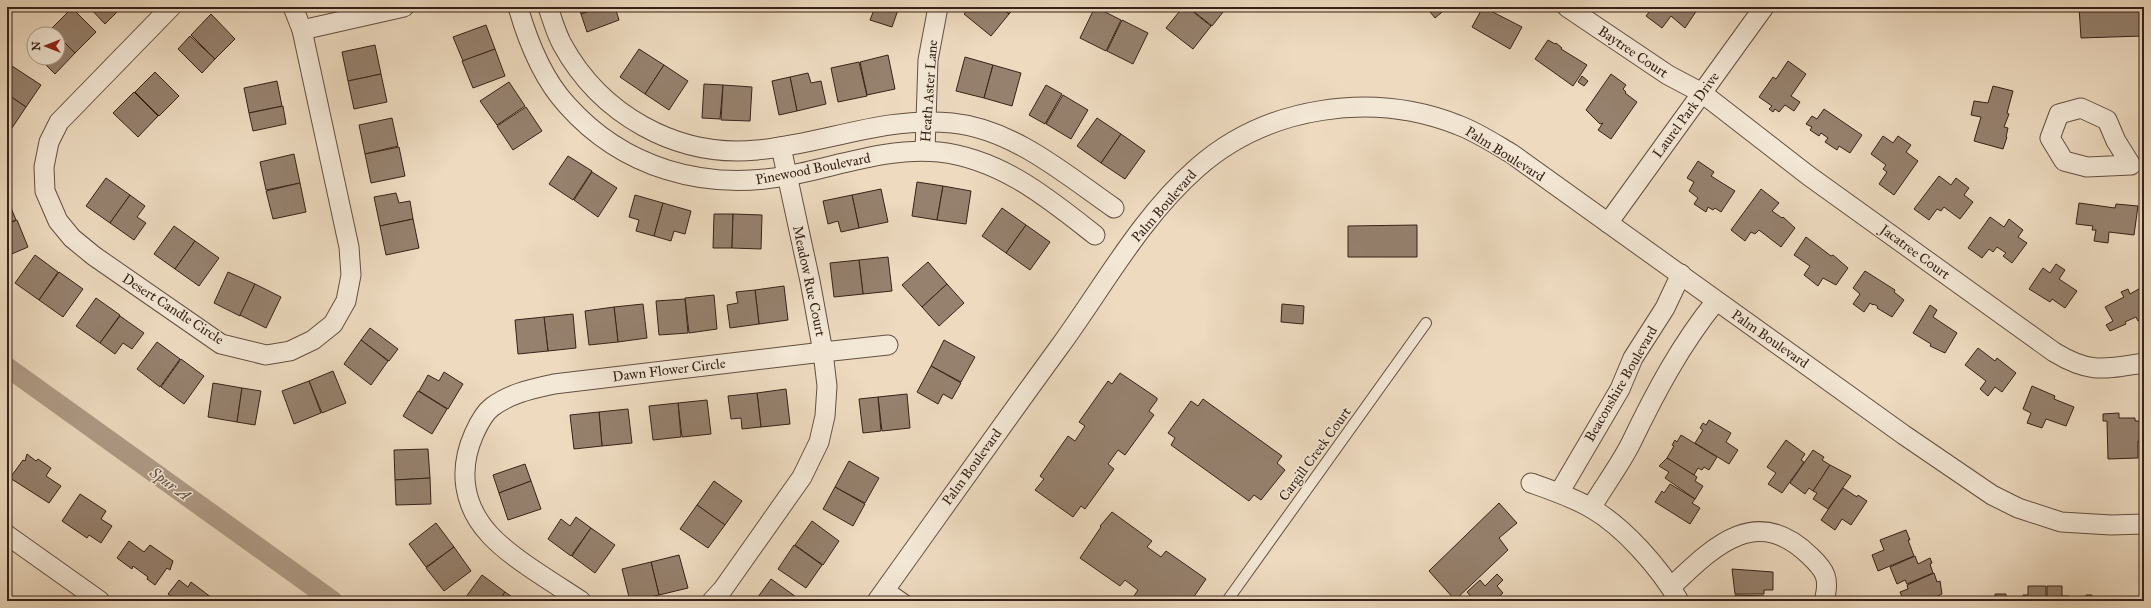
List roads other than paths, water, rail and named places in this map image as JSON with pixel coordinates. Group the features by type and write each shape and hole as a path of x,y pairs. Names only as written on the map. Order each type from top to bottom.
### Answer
{"street":[{"name":"Desert Candle Circle","path":"170,7 59,122 49,142 44,168 45,191 58,221 72,238 94,256 221,344 266,355 290,350 313,340 333,324 346,301 351,275 349,247 302,30 293,7"},
{"path":"302,30 404,7"},
{"name":"Pinewood Boulevard","path":"518,7 533,52 551,84 566,104 589,127 620,149 670,171 705,180 751,181 786,176 890,154 924,151 968,158 998,168 1025,182 1095,235"},
{"name":"Pinewood Boulevard","path":"548,7 562,44 587,81 611,105 639,125 662,136 712,149 755,150 781,147 891,123 926,121 961,124 1000,136 1025,148 1063,172 1114,208"},
{"name":"Heath Aster Lane","path":"924,151 928,60 938,7"},
{"name":"Baytree Court","path":"1567,7 1668,75 1702,93"},
{"name":"Laurel Park Drive","path":"1608,223 1764,7"},
{"name":"Jacatree Court","path":"1702,93 1809,176 2054,352 2072,363 2099,370 2144,363"},
{"name":"Palm Boulevard","path":"882,594 1143,228 1197,168 1236,141 1276,122 1328,109 1350,106 1384,107 1434,117 1458,124 1499,146 1992,495 2018,508 2061,522 2111,525 2144,524"},
{"name":"Meadow Rue Court","path":"781,147 786,176 810,281 823,352 888,345"},
{"path":"1047,198 1063,172"},
{"name":"Beaconshire Boulevard","path":"1559,493 1620,390 1633,358 1665,308 1681,274"},
{"path":"1591,508 1631,444 1641,418 1693,329 1716,301"},
{"path":"712,601 723,589 802,477 819,442 825,416 827,386 823,352"},
{"name":"Dawn Flower Circle","path":"581,601 506,550 490,536 475,517 467,495 464,474 466,453 478,425 491,408 512,395 554,384 823,352"},
{"path":"1531,483 1559,493 1591,508 1634,544 1675,594 1695,564 1737,535 1763,530 1784,536 1806,552 1823,568 1828,586 1824,601"},
{"path":"7,535 100,601"}],"lane":[{"name":"Cargill Creek Court","path":"1227,601 1426,323"},
{"path":"882,594 907,601"}],"waterway":[{"name":"Spur A","path":"7,367 333,601"}]}
